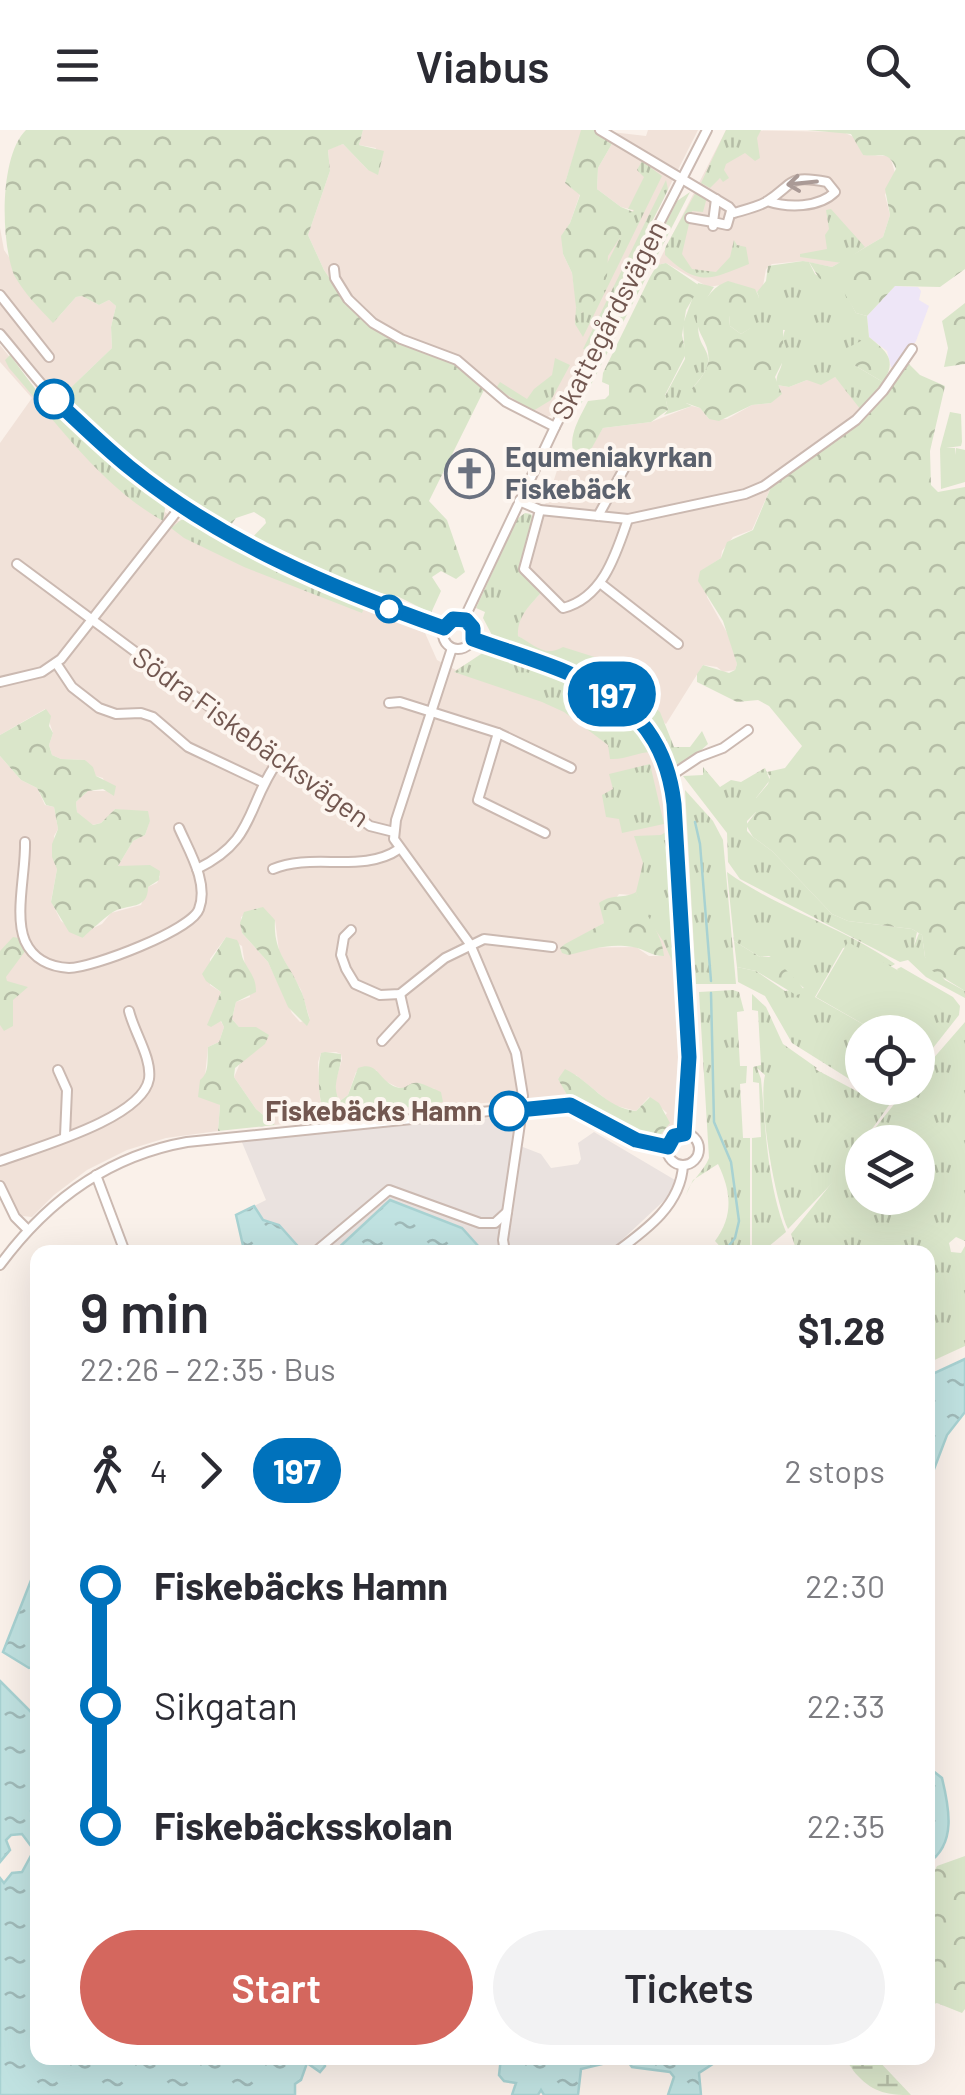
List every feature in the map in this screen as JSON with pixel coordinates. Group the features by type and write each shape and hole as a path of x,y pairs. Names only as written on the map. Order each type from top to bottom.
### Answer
{"street":[{"path":"600,130 736,213 767,202 781,187 795,180 826,182 835,192 827,199 792,207 767,202"},
{"name":"Skattegårdsvägen","path":"464,620 555,427 707,130"},
{"path":"713,224 716,199"},
{"path":"690,218 727,224 731,211"},
{"path":"334,269 339,287 373,323 401,339 457,360 506,402 555,427"},
{"path":"0,295 50,357"},
{"path":"0,334 74,418 129,467 182,505 318,580 444,628"},
{"path":"519,501 540,510 628,519 746,494 764,486 856,420 883,391 912,349"},
{"path":"598,516 625,467"},
{"path":"0,682 37,674 56,663 182,505"},
{"path":"540,510 524,562 527,573 563,608 584,598 600,583 628,519"},
{"name":"Södra Fiskebäcksvägen","path":"17,564 370,826 394,832 399,849 442,901 470,944 516,1053 524,1096"},
{"path":"600,583 678,644"},
{"path":"451,620 464,620 473,628 473,639 466,647 452,648 444,640 444,628 451,620"},
{"path":"473,639 604,689 643,725 656,746 669,777 688,1021 684,1134"},
{"path":"394,832 452,648"},
{"path":"56,663 72,687 99,708 116,714 141,712 153,717 188,747 264,782"},
{"path":"389,703 400,702 498,733 571,768"},
{"path":"669,777 748,730"},
{"path":"498,733 478,800 545,833"},
{"path":"197,868 219,858 235,844 264,782 280,758"},
{"path":"25,842 22,933 34,954 58,967 84,966 188,923 201,904 197,868 179,828"},
{"path":"273,869 288,864 378,860 399,849"},
{"path":"351,930 344,937 341,954 353,981 374,994 400,994 445,958 470,944 492,938 552,946"},
{"path":"382,1040 388,1038 404,1016 400,994"},
{"path":"0,1161 113,1117 134,1102 147,1086 149,1073 130,1011"},
{"path":"58,1070 67,1090 65,1136"},
{"path":"0,1266 52,1206 96,1175 142,1153 188,1142 560,1104 574,1106 626,1136 668,1147"},
{"path":"504,1245 522,1110"},
{"path":"684,1134 695,1139 699,1149 692,1162 682,1165 671,1159 668,1147 674,1136 684,1134"},
{"path":"624,1245 673,1201 681,1185 682,1165"},
{"path":"96,1175 123,1245"},
{"path":"0,1186 15,1217 28,1230"},
{"path":"323,1245 388,1190 480,1223 496,1223 508,1212"}],"shaded area":[{"path":"363,130 582,130 565,183 580,194 562,236 577,307 633,210 621,207 597,189 598,168 613,142 594,130 646,136 648,130 698,130 556,412 546,418 506,398 458,365 375,330 343,298 324,270 308,235 330,171 328,149 343,144 368,170 376,148 359,145"},
{"path":"726,130 843,132 856,138 863,155 890,156 895,173 885,195 890,215 883,237 832,267 803,261 772,264 757,292 734,283 708,287 666,263 657,265"},
{"path":"0,228 4,250 54,322 76,297 99,305 109,300 116,306 112,348 61,397 0,332"},
{"path":"895,286 918,287 919,300 929,306 916,341 896,369 891,367 887,351 869,337 867,316"},
{"path":"0,345 50,407 164,504 165,512 176,521 190,520 290,574 425,633 437,660 456,670 483,654 638,726 660,771 669,834 684,1054 682,1103 674,1130 657,1138 645,1138 582,1105 546,1097 401,1111 400,1107 431,1106 435,1089 411,1084 404,1089 397,1087 383,1080 376,1070 356,1072 348,1095 340,1101 336,1080 342,1059 336,1052 321,1053 318,1062 320,1099 327,1119 275,1125 256,1109 234,1077 256,1027 239,1027 232,1019 236,1002 250,997 242,946 226,937 210,959 210,985 221,992 211,1026 220,1020 224,1027 219,1042 208,1047 205,1076 220,1105 218,1131 166,1138 127,1150 87,1170 32,1217 22,1216 12,1205 0,1190 0,756 21,780 37,788 45,805 54,807 57,869 51,901 61,921 83,938 111,913 141,905 148,887 157,883 160,876 118,866 133,841 145,835 150,820 132,811 115,809 101,823 92,825 77,812 76,802 88,791 107,791 103,778 96,776 85,760 52,755 49,745 53,733 45,709 0,735 0,443 32,398 0,362","holes":["619,894 631,895 663,956 649,956 636,947 560,948 604,923 603,915","257,908 275,920 279,951 301,990 310,1020 300,1022 292,1013 268,962 242,933 241,917","576,1075 613,1105 636,1111 649,1097 667,1113 649,1136 639,1134 567,1095 558,1078"]},
{"path":"835,377 867,415 851,431 797,464 771,487 752,530 733,537 721,558 704,569 707,597 730,638 735,670 723,672 703,665 666,724 635,699 633,684 609,664 539,650 518,636 518,623 541,593 520,566 533,516 547,502 559,464 578,470 603,428 651,422 692,406 700,408 709,419 727,419 752,405 771,403 781,390 777,385 789,387 807,380"},
{"path":"512,1117 519,1123 515,1144 541,1154 551,1168 578,1164 578,1143 594,1132 675,1180 670,1195 616,1245 478,1245 462,1228 369,1222 342,1245 297,1245 279,1225 263,1220 254,1206 266,1200 241,1140 415,1122"}],"green space":[{"path":"26,130 363,130 359,145 384,151 378,175 343,144 328,150 330,171 308,235 324,270 343,298 375,330 458,365 485,388 429,501 447,520 465,572 456,579 441,571 432,577 441,591 431,613 397,596 355,589 251,539 266,523 265,519 254,512 236,518 230,526 141,467 61,397 112,348 116,306 109,300 99,305 76,297 53,323 14,275 6,240 5,198 11,158"},
{"path":"581,130 594,130 613,142 598,168 597,189 636,213 608,256 607,276 597,299 581,313 576,307 572,273 563,254 561,236 580,195 565,183"},
{"path":"726,130 761,130 757,138 760,158 755,161 745,153 726,164 724,170 729,178 723,182 720,178 710,188 701,183"},
{"path":"807,130 965,130 965,269 940,287 895,286 867,316 856,313 845,294 819,278 809,262 832,267 883,237 890,215 885,189 896,169 886,156 863,155 851,134"},
{"path":"642,161 662,176 583,337 575,324 576,307 582,313 634,210 628,209 644,177 637,170"},
{"path":"666,180 664,198 586,350 583,349"},
{"path":"690,192 580,406 573,409 677,201"},
{"path":"696,192 707,197 703,212 692,211 682,254 692,269 716,272 730,257 734,240 746,247 749,264 706,278 687,272 665,255 665,248"},
{"path":"831,209 865,247 842,263 800,257 827,249 826,210"},
{"path":"809,262 815,274 846,294 856,313 867,316 869,337 854,365 883,382 861,410 835,377 821,385 807,380 789,387 777,385 785,330 751,328 741,334 730,326 729,315 759,297 757,292 766,281 768,266"},
{"path":"666,263 700,286 686,310 682,335 686,354 665,395 668,410 651,422 603,428 585,460 577,460 572,445 577,423 588,401 609,395 609,385 602,382 603,373 650,277 657,265"},
{"path":"728,281 755,289 759,297 746,310 729,316 730,326 741,334 755,325 783,325 783,361 775,377 782,394 771,403 752,405 719,421 709,419 700,408 686,403 685,397 708,363 697,316 711,293"},
{"path":"698,283 714,287 698,325 708,355 707,368 687,397 686,403 692,406 664,415 668,410 665,396 685,359 683,324"},
{"path":"965,303 965,364 944,367 948,348 942,321"},
{"path":"869,337 890,362 883,382 854,365 848,353 851,346"},
{"path":"10,355 50,409 67,417 107,457 159,499 165,508 163,521 119,490 80,451 9,368 5,360"},
{"path":"555,358 570,365 551,400 533,411 496,388 500,382 527,399 552,375"},
{"path":"909,364 920,375 945,386 930,451 931,485 938,492 965,487 965,991 931,970 922,935 912,929 848,921 832,914 772,851 753,837 746,825 756,812 756,798 768,784 767,772 785,768 802,746 769,706 758,700 737,702 697,682 703,665 729,673 737,664 723,621 698,581 700,571 721,558 727,542 753,530 771,487 797,464 851,431"},
{"path":"950,412 961,414 962,442 961,446 946,448 955,448 956,455 956,448 965,450 965,482 941,489 940,449"},
{"path":"525,513 534,520 520,570 541,593 522,617 518,636 545,650 563,647 601,659 617,671 615,674 602,665 585,671 493,637 483,618 485,612 476,608 517,519"},
{"path":"190,519 365,606 362,613 244,567 171,528"},
{"path":"487,650 583,683 624,711 653,752 610,759 608,745 564,712 454,672"},
{"path":"628,680 633,684 635,699 660,712 674,747 690,747 702,731 708,744 679,770 652,723 613,686"},
{"path":"46,709 51,716 52,755 85,760 96,776 116,786 114,796 103,789 88,791 76,802 77,812 93,825 101,823 115,809 148,811 150,821 145,835 133,841 118,866 150,865 160,871 159,880 148,887 145,900 113,912 83,938 69,932 51,902 57,869 52,857 58,829 54,807 46,805 37,788 21,780 0,756 0,735"},
{"path":"650,764 664,824 622,833 619,819 606,817 602,795 613,789 609,774"},
{"path":"703,767 720,787 731,780 741,782 765,768 770,780 756,798 756,812 747,821 747,831 772,851 832,914 848,921 912,929 917,932 914,946 919,933 922,935 925,957 945,980 965,991 965,998 926,977 908,960 900,962 740,879 728,862 727,833 683,776 703,775"},
{"path":"685,790 713,821 723,840 736,984 696,984"},
{"path":"672,828 680,978 636,892 643,863 634,836 661,835"},
{"path":"727,872 895,964 890,967 843,948 815,997 847,1015 845,1076 792,1043 765,996 738,982 737,967 756,971 785,991 804,988 779,967 778,961 760,957 734,941"},
{"path":"636,892 660,939 664,956 623,946 562,953 560,948 565,944 604,923 599,903"},
{"path":"263,907 275,920 279,949 304,1000 310,1020 307,1026 288,1007 268,962 242,933 244,912"},
{"path":"13,937 26,950 7,981 28,987 13,1000 13,1026 4,1031 0,1025 0,951"},
{"path":"226,937 237,940 256,987 256,992 236,1002 232,1019 239,1027 256,1027 269,1035 265,1044 235,1068 234,1077 256,1109 275,1125 218,1131 220,1105 198,1097 200,1080 207,1069 208,1047 219,1042 224,1027 221,1021 211,1027 207,1025 221,992 202,974"},
{"path":"734,941 760,957 776,957 805,993 796,995 756,971 737,967"},
{"path":"848,942 945,997 935,1015 847,1015 816,997"},
{"path":"901,967 953,997 960,1006 959,1015 935,1045 935,1015 931,1015 941,997 897,969"},
{"path":"733,990 739,992 744,1011 737,1012 740,1066 747,1066 746,1083 740,1084 743,1138 750,1138 750,1245 719,1245 715,1241 728,1212 726,1184 718,1164 695,1179 709,1158 699,992"},
{"path":"752,994 766,1007 783,1044 815,1069 845,1085 845,1105 889,1105 875,1125 845,1125 845,1167 788,1229 769,1152 765,1075 757,1068 761,1079 771,1176 786,1232 770,1245 752,1245 752,1138 761,1137 759,1083 753,1082 753,1067 761,1065 758,1011 752,1010"},
{"path":"965,1022 965,1241 956,1237 949,1243 951,1252 961,1253 965,1246 965,1346 935,1360 935,1245 795,1245 791,1234 845,1166 845,1215 935,1215 935,1125 878,1125 893,1105 935,1105 935,1056"},
{"path":"321,1053 341,1054 336,1084 340,1101 348,1095 358,1068 365,1066 396,1087 419,1083 441,1092 443,1102 327,1119 319,1077"},
{"path":"565,1069 625,1109 636,1111 650,1097 659,1103 670,1123 660,1135 639,1134 567,1095 558,1079"},
{"path":"965,1856 962,2013 935,2004 937,1866"},
{"path":"849,2065 883,2065 911,2095 876,2089"}],"water":[{"path":"390,1200 462,1228 477,1245 342,1245"},
{"path":"254,1206 263,1220 279,1225 297,1245 243,1245 236,1215"},
{"path":"965,1359 965,1412 947,1435 935,1466 935,1373"},
{"path":"30,1583 30,1668 3,1652"},
{"path":"0,1681 30,1711 30,1845 22,1834 11,1835 6,1840 10,1850 0,1862"},
{"path":"935,1772 942,1778 948,1824 937,1855"},
{"path":"30,1857 30,2065 306,2065 301,2080 295,2084 295,2095 0,2095 0,1878 4,1883 12,1873 22,1872"},
{"path":"500,2065 598,2065 581,2069 578,2095 544,2095 541,2090 538,2095 512,2095 516,2083 504,2081 499,2075"},
{"path":"711,2065 699,2073 701,2095 668,2095 674,2077 670,2072 632,2067"}],"waterway":[{"path":"695,822 711,981"},
{"path":"711,993 714,1122 731,1162 739,1221 730,1245"}],"bus line":[{"name":"197","path":"54,399 129,467 182,505 248,543 318,580 411,617 444,628 453,619 466,620 473,628 473,639 604,689 635,715 650,735 666,768 674,804 689,1057 684,1134 674,1136 668,1147 626,1136 570,1105 509,1111"}],"place":[{"name":"Equmeniakyrkan Fiskebäck","path":"470,473"},
{"name":"Fiskebäcks Hamn","path":"509,1111"}]}
